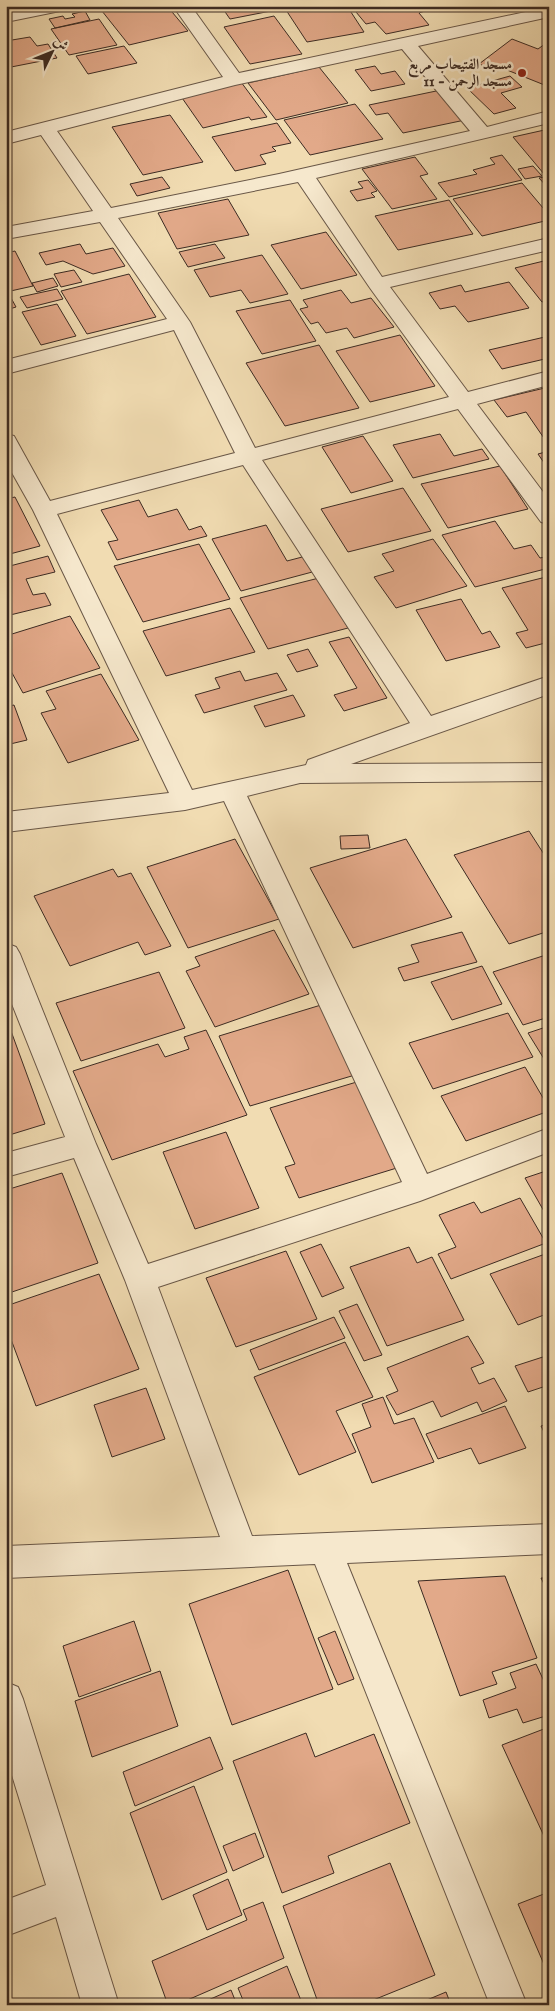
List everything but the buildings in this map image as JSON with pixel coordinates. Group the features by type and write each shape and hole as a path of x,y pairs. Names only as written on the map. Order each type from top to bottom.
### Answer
{"street":[{"path":"6,16 29,9 59,6"},
{"path":"182,6 234,80"},
{"path":"6,138 234,80 549,12"},
{"path":"406,43 483,134"},
{"path":"6,233 105,216 303,174 483,134 549,117"},
{"path":"46,129 180,322 249,458 425,727"},
{"path":"303,174 377,284 549,517"},
{"path":"377,284 549,244"},
{"path":"6,367 180,322"},
{"path":"44,510 249,458 549,378"},
{"path":"6,441 44,510 185,801"},
{"path":"6,822 185,801 300,774 425,727 549,685"},
{"path":"300,774 549,772"},
{"path":"232,790 420,1189"},
{"path":"6,954 82,1144 140,1280 242,1552"},
{"path":"140,1280 420,1189 549,1140"},
{"path":"6,1165 82,1144"},
{"path":"6,1562 549,1539"},
{"path":"325,1549 509,2005"},
{"path":"6,1699 101,2005"},
{"path":"6,1918 66,1895"}],"place":[{"name":"مسجد الفتيحاب مربع 11 - مسجد الرحمن","path":"522,73"}]}
